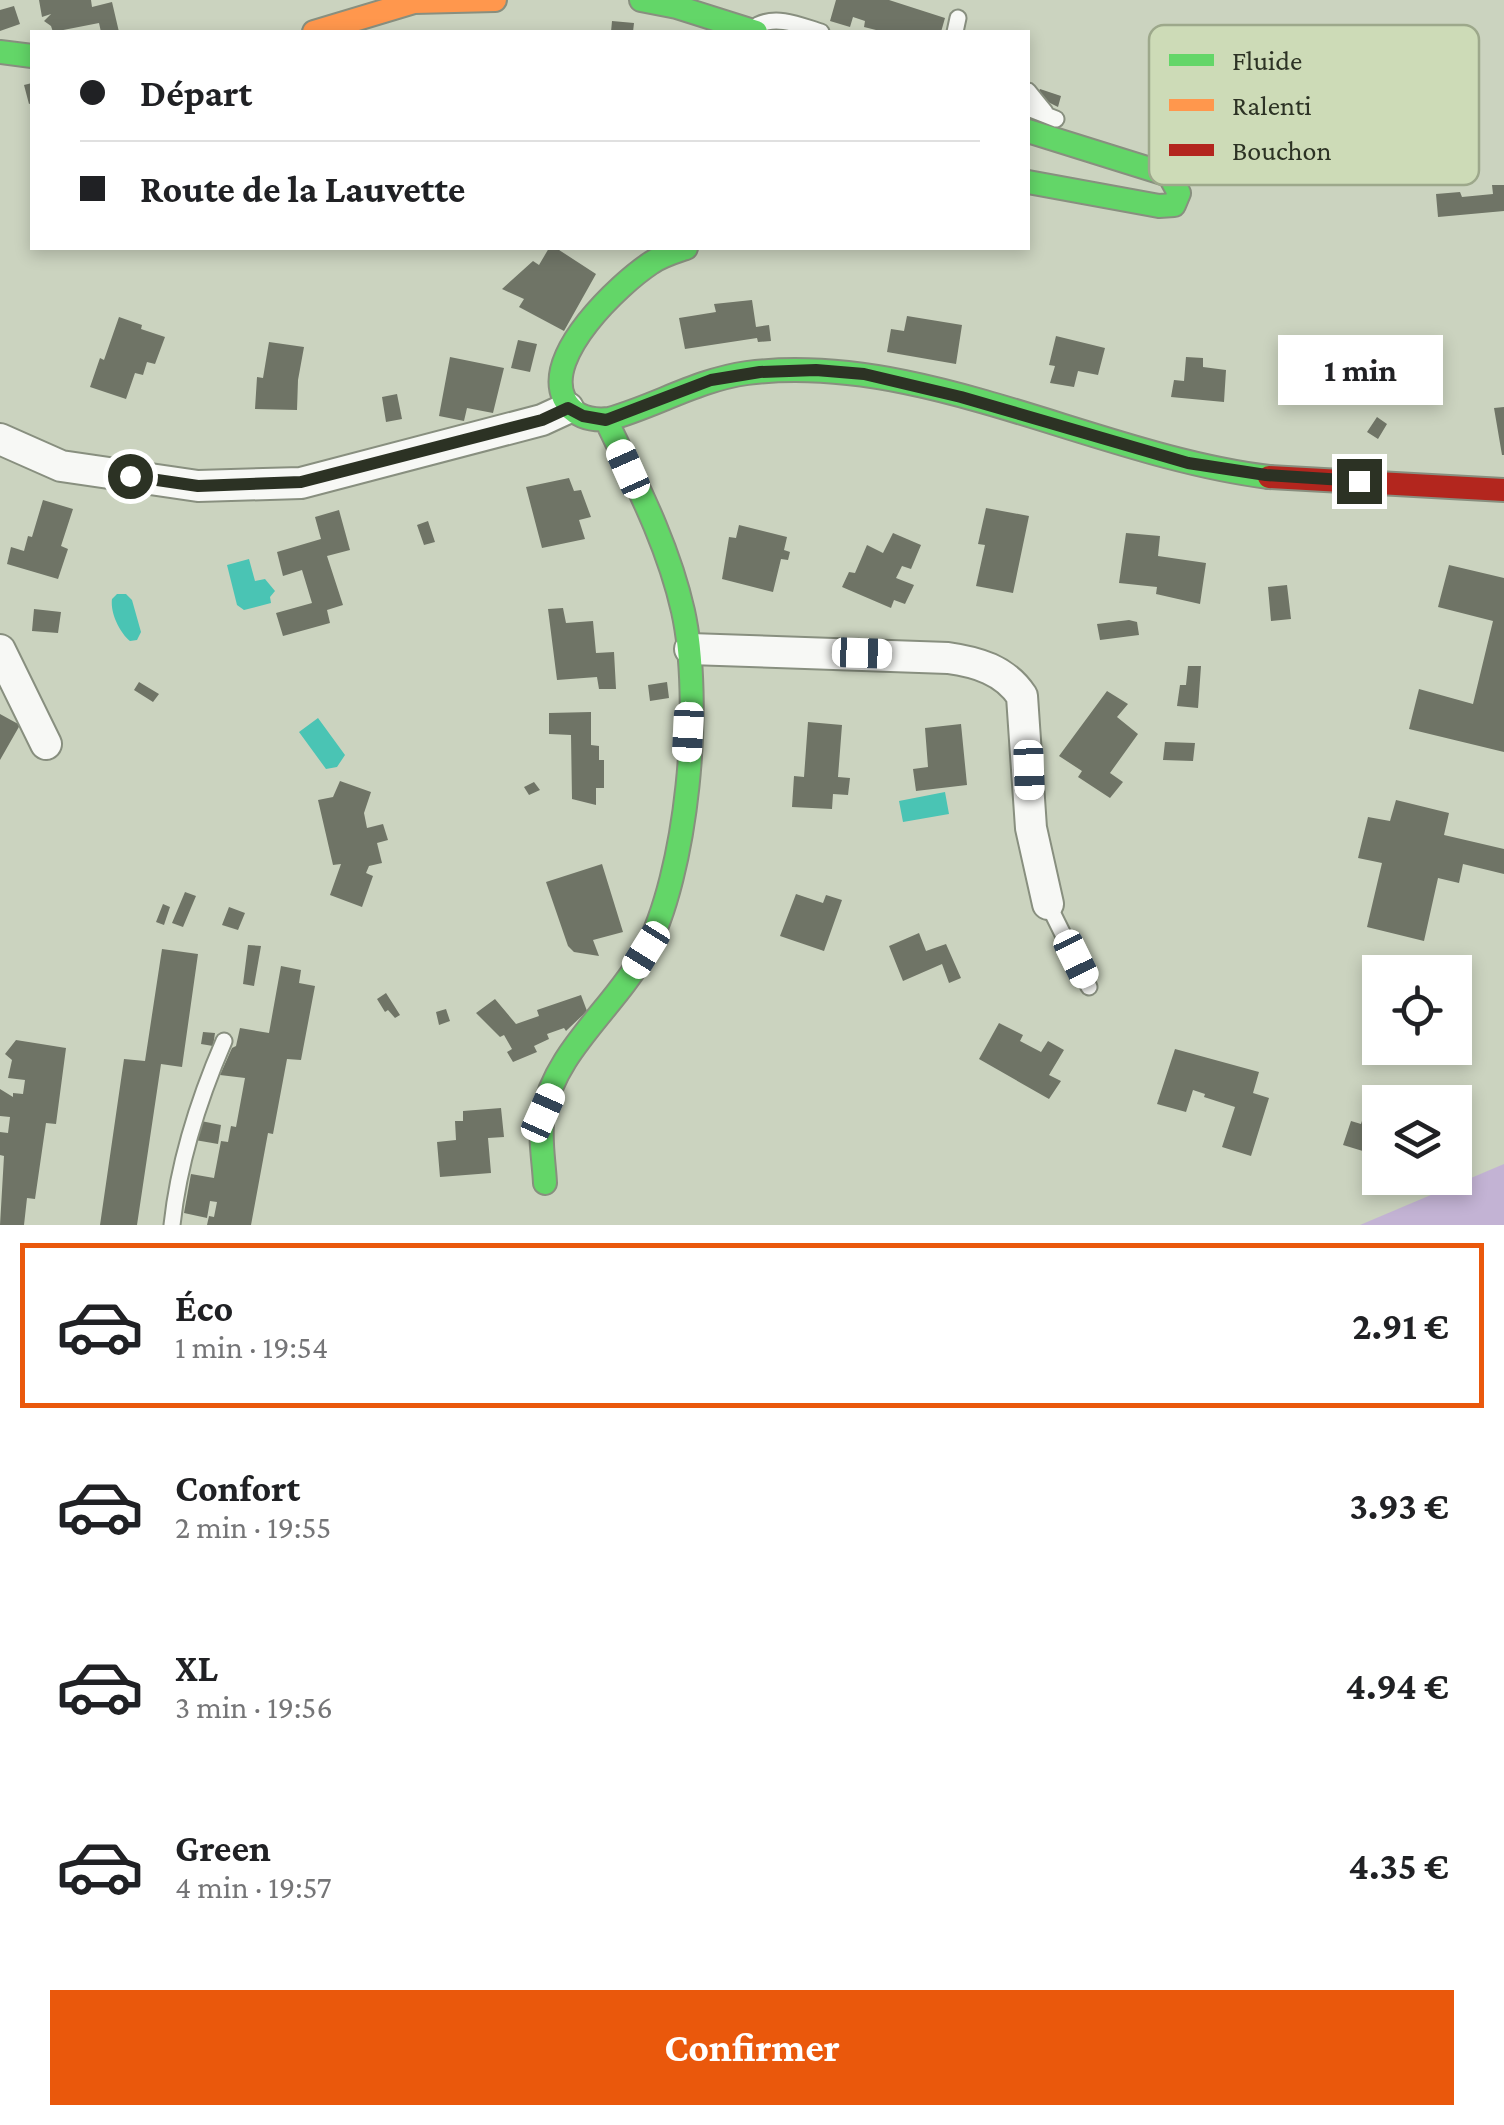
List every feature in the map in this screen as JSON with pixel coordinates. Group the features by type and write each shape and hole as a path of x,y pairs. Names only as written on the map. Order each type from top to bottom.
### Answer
{"street":[{"path":"321,30 414,2 495,0"},
{"path":"641,0 748,30"},
{"path":"0,52 30,56"},
{"path":"1030,132 1149,169"},
{"path":"1030,182 1160,207 1174,205 1180,196 1179,185"},
{"path":"681,250 654,261 608,298 584,325 561,368 559,390 568,408 583,416 606,420 711,380 760,372 816,370 864,374 961,397 1188,463 1287,477 1504,490"},
{"path":"0,439 61,466 198,486 301,482 524,425 568,408"},
{"path":"544,1183 543,1113 565,1063 617,998 646,950 668,892 686,789 690,649 683,612 666,556 606,420"},
{"path":"690,649 948,658 982,665 1012,683 1022,696 1032,828 1048,904"},
{"path":"0,650 46,744"}],"lane":[{"path":"756,30 765,21 778,21 814,30"},
{"path":"1030,94 1047,115"},
{"path":"1030,109 1112,146 1113,158"},
{"path":"1048,904 1089,987"},
{"path":"172,1225 176,1184 198,1100 224,1041"}],"shaded area":[{"path":"1504,1164 1504,1225 1360,1225 1431,1195 1472,1195 1472,1178"}],"water":[{"path":"249,559 255,581 265,579 275,591 271,603 244,610 237,605 227,565"},
{"path":"117,594 126,594 132,600 141,632 137,640 130,641 116,622 112,599"},
{"path":"318,718 345,755 337,767 326,769 299,732"},
{"path":"945,792 949,814 903,822 899,801"}],"building":[{"path":"39,0 91,0 92,7 112,2 119,30 101,30 99,23 52,30 44,21 51,14 42,17"},
{"path":"836,0 889,0 945,18 942,30 876,30 864,27 865,21 853,17 850,27 830,21"},
{"path":"14,6 20,24 0,31 0,10"},
{"path":"612,21 634,23 633,30 611,30"},
{"path":"30,84 29,104 24,85"},
{"path":"1040,89 1061,96 1058,107 1038,93"},
{"path":"1492,185 1504,185 1504,211 1438,217 1436,194 1493,194"},
{"path":"548,250 559,250 596,274 564,331 519,307 524,299 502,289 533,261 539,265"},
{"path":"752,300 756,327 769,325 771,341 758,342 757,338 685,349 679,318 716,312 714,304"},
{"path":"907,316 962,325 956,364 887,352 891,329 904,331"},
{"path":"119,317 165,337 155,364 147,362 143,375 135,373 126,399 90,387"},
{"path":"1056,336 1105,348 1098,375 1078,371 1074,387 1050,383 1055,366 1049,365"},
{"path":"518,340 537,344 530,372 511,368"},
{"path":"269,342 304,347 297,410 255,409 257,377 263,378"},
{"path":"450,357 504,368 493,413 467,408 464,421 439,416"},
{"path":"1186,357 1203,358 1203,367 1226,370 1224,402 1171,397 1174,380 1184,381"},
{"path":"1371,367 1375,388 1353,393 1349,371"},
{"path":"397,394 402,419 386,422 382,397"},
{"path":"1504,407 1504,455 1502,455 1494,408"},
{"path":"1377,417 1387,424 1378,439 1367,432"},
{"path":"569,478 574,491 581,490 591,517 579,520 585,539 542,548 526,487"},
{"path":"43,500 73,509 61,546 68,549 58,579 7,564 11,547 24,551 28,536 32,537"},
{"path":"986,508 1029,516 1013,593 976,586 985,545 978,544"},
{"path":"339,510 350,550 327,556 343,605 327,610 330,623 283,636 276,613 312,603 302,570 283,576 277,552 321,539 315,517"},
{"path":"428,521 435,542 424,545 417,525"},
{"path":"739,525 787,537 784,550 790,552 788,560 781,559 773,592 722,579 729,537 736,538"},
{"path":"893,533 921,545 911,569 902,566 896,578 914,585 905,604 894,600 891,608 842,587 849,572 855,573 867,545 883,553"},
{"path":"1126,533 1160,536 1158,556 1206,563 1200,604 1156,594 1157,587 1119,583"},
{"path":"1449,565 1504,578 1504,752 1409,729 1419,689 1473,704 1493,621 1438,607"},
{"path":"1287,585 1291,619 1271,621 1268,587"},
{"path":"563,608 566,623 593,621 596,653 614,652 616,689 599,689 597,677 557,680 548,609"},
{"path":"34,609 61,612 58,633 32,631"},
{"path":"1137,622 1139,635 1100,640 1097,624"},
{"path":"1188,666 1201,666 1198,708 1177,706 1180,685 1186,685"},
{"path":"139,682 159,694 153,702 134,690"},
{"path":"667,682 669,698 650,701 648,685"},
{"path":"1107,691 1128,704 1117,717 1138,734 1110,773 1123,782 1110,798 1078,777 1082,771 1059,756"},
{"path":"591,712 591,745 599,746 599,760 604,760 604,788 596,788 596,805 572,799 571,735 549,734 549,713"},
{"path":"0,714 20,725 0,760"},
{"path":"808,722 842,725 838,777 850,778 848,795 833,794 832,809 792,807 794,776 804,777"},
{"path":"961,724 967,785 916,791 913,769 928,767 925,728"},
{"path":"1165,742 1195,743 1193,761 1163,760"},
{"path":"340,781 371,792 364,813 367,828 383,824 388,840 377,843 382,863 369,866 366,873 373,876 362,907 330,895 341,864 333,865 318,800 333,797"},
{"path":"534,782 540,790 529,795 524,787"},
{"path":"1396,800 1449,813 1444,835 1504,849 1504,874 1463,864 1459,883 1438,878 1424,941 1367,927 1382,863 1358,858 1368,817 1390,821"},
{"path":"602,864 623,932 593,940 599,956 574,952 568,946 546,882"},
{"path":"185,892 196,896 183,927 172,923"},
{"path":"796,894 823,903 826,895 842,900 824,951 780,936"},
{"path":"163,904 170,907 164,925 156,922"},
{"path":"229,907 245,913 238,930 222,925"},
{"path":"919,933 926,951 946,944 961,978 949,983 942,964 903,981 889,946"},
{"path":"248,945 261,946 254,986 243,984"},
{"path":"162,949 198,954 182,1067 161,1064 137,1225 100,1225 124,1059 145,1061"},
{"path":"281,966 301,970 299,983 315,986 301,1060 287,1059 251,1225 207,1225 209,1216 214,1217 217,1202 210,1201 207,1218 184,1213 191,1174 214,1178 221,1141 228,1142 231,1126 236,1127 245,1078 220,1075 236,1046 240,1028 269,1033"},
{"path":"386,993 400,1015 395,1018 388,1010 385,1012 377,999"},
{"path":"581,995 587,1011 566,1031 564,1028 547,1034 549,1039 534,1046 537,1052 513,1062 507,1052 512,1049 504,1035 500,1037 476,1013 495,999 516,1024 539,1016 537,1010"},
{"path":"446,1009 450,1021 439,1025 436,1012"},
{"path":"999,1023 1023,1035 1020,1041 1041,1052 1048,1041 1064,1050 1049,1075 1061,1081 1049,1099 979,1059"},
{"path":"203,1032 215,1033 213,1046 201,1044"},
{"path":"16,1040 66,1048 56,1124 46,1123 35,1199 27,1198 24,1225 0,1225 4,1156 0,1155 0,1132 8,1133 10,1117 0,1116 0,1089 13,1097 13,1093 23,1094 25,1080 8,1078 12,1060 5,1054"},
{"path":"1175,1049 1259,1072 1253,1093 1269,1098 1251,1156 1222,1147 1235,1107 1193,1090 1186,1112 1157,1104"},
{"path":"501,1108 504,1137 488,1138 491,1173 440,1177 437,1142 456,1140 455,1121 463,1121 463,1111"},
{"path":"201,1121 221,1125 218,1144 195,1140"},
{"path":"1351,1121 1361,1124 1362,1121 1362,1151 1343,1145"}],"traffic: fast":[{"path":"641,0 750,30"},
{"path":"0,52 30,56"},
{"path":"1030,132 1149,169"},
{"path":"1030,182 1159,206 1174,205 1179,193 1175,185"},
{"path":"681,250 659,258 637,273 604,304 574,342 561,381 564,398 577,413 609,419 729,376 812,370 877,377 943,391 1139,449 1269,477"},
{"path":"545,1183 541,1132 549,1092 572,1051 644,954 659,920 681,834 691,738 689,648 677,586 660,537 606,420"}],"traffic: slow":[{"path":"321,30 414,2 495,0"}],"traffic: jam":[{"path":"1269,477 1504,490"}],"route":[{"path":"130,476 198,486 301,482 542,420 568,408 583,416 606,420 711,380 760,372 816,370 864,374 961,397 1188,463 1246,473 1359,481"}]}
